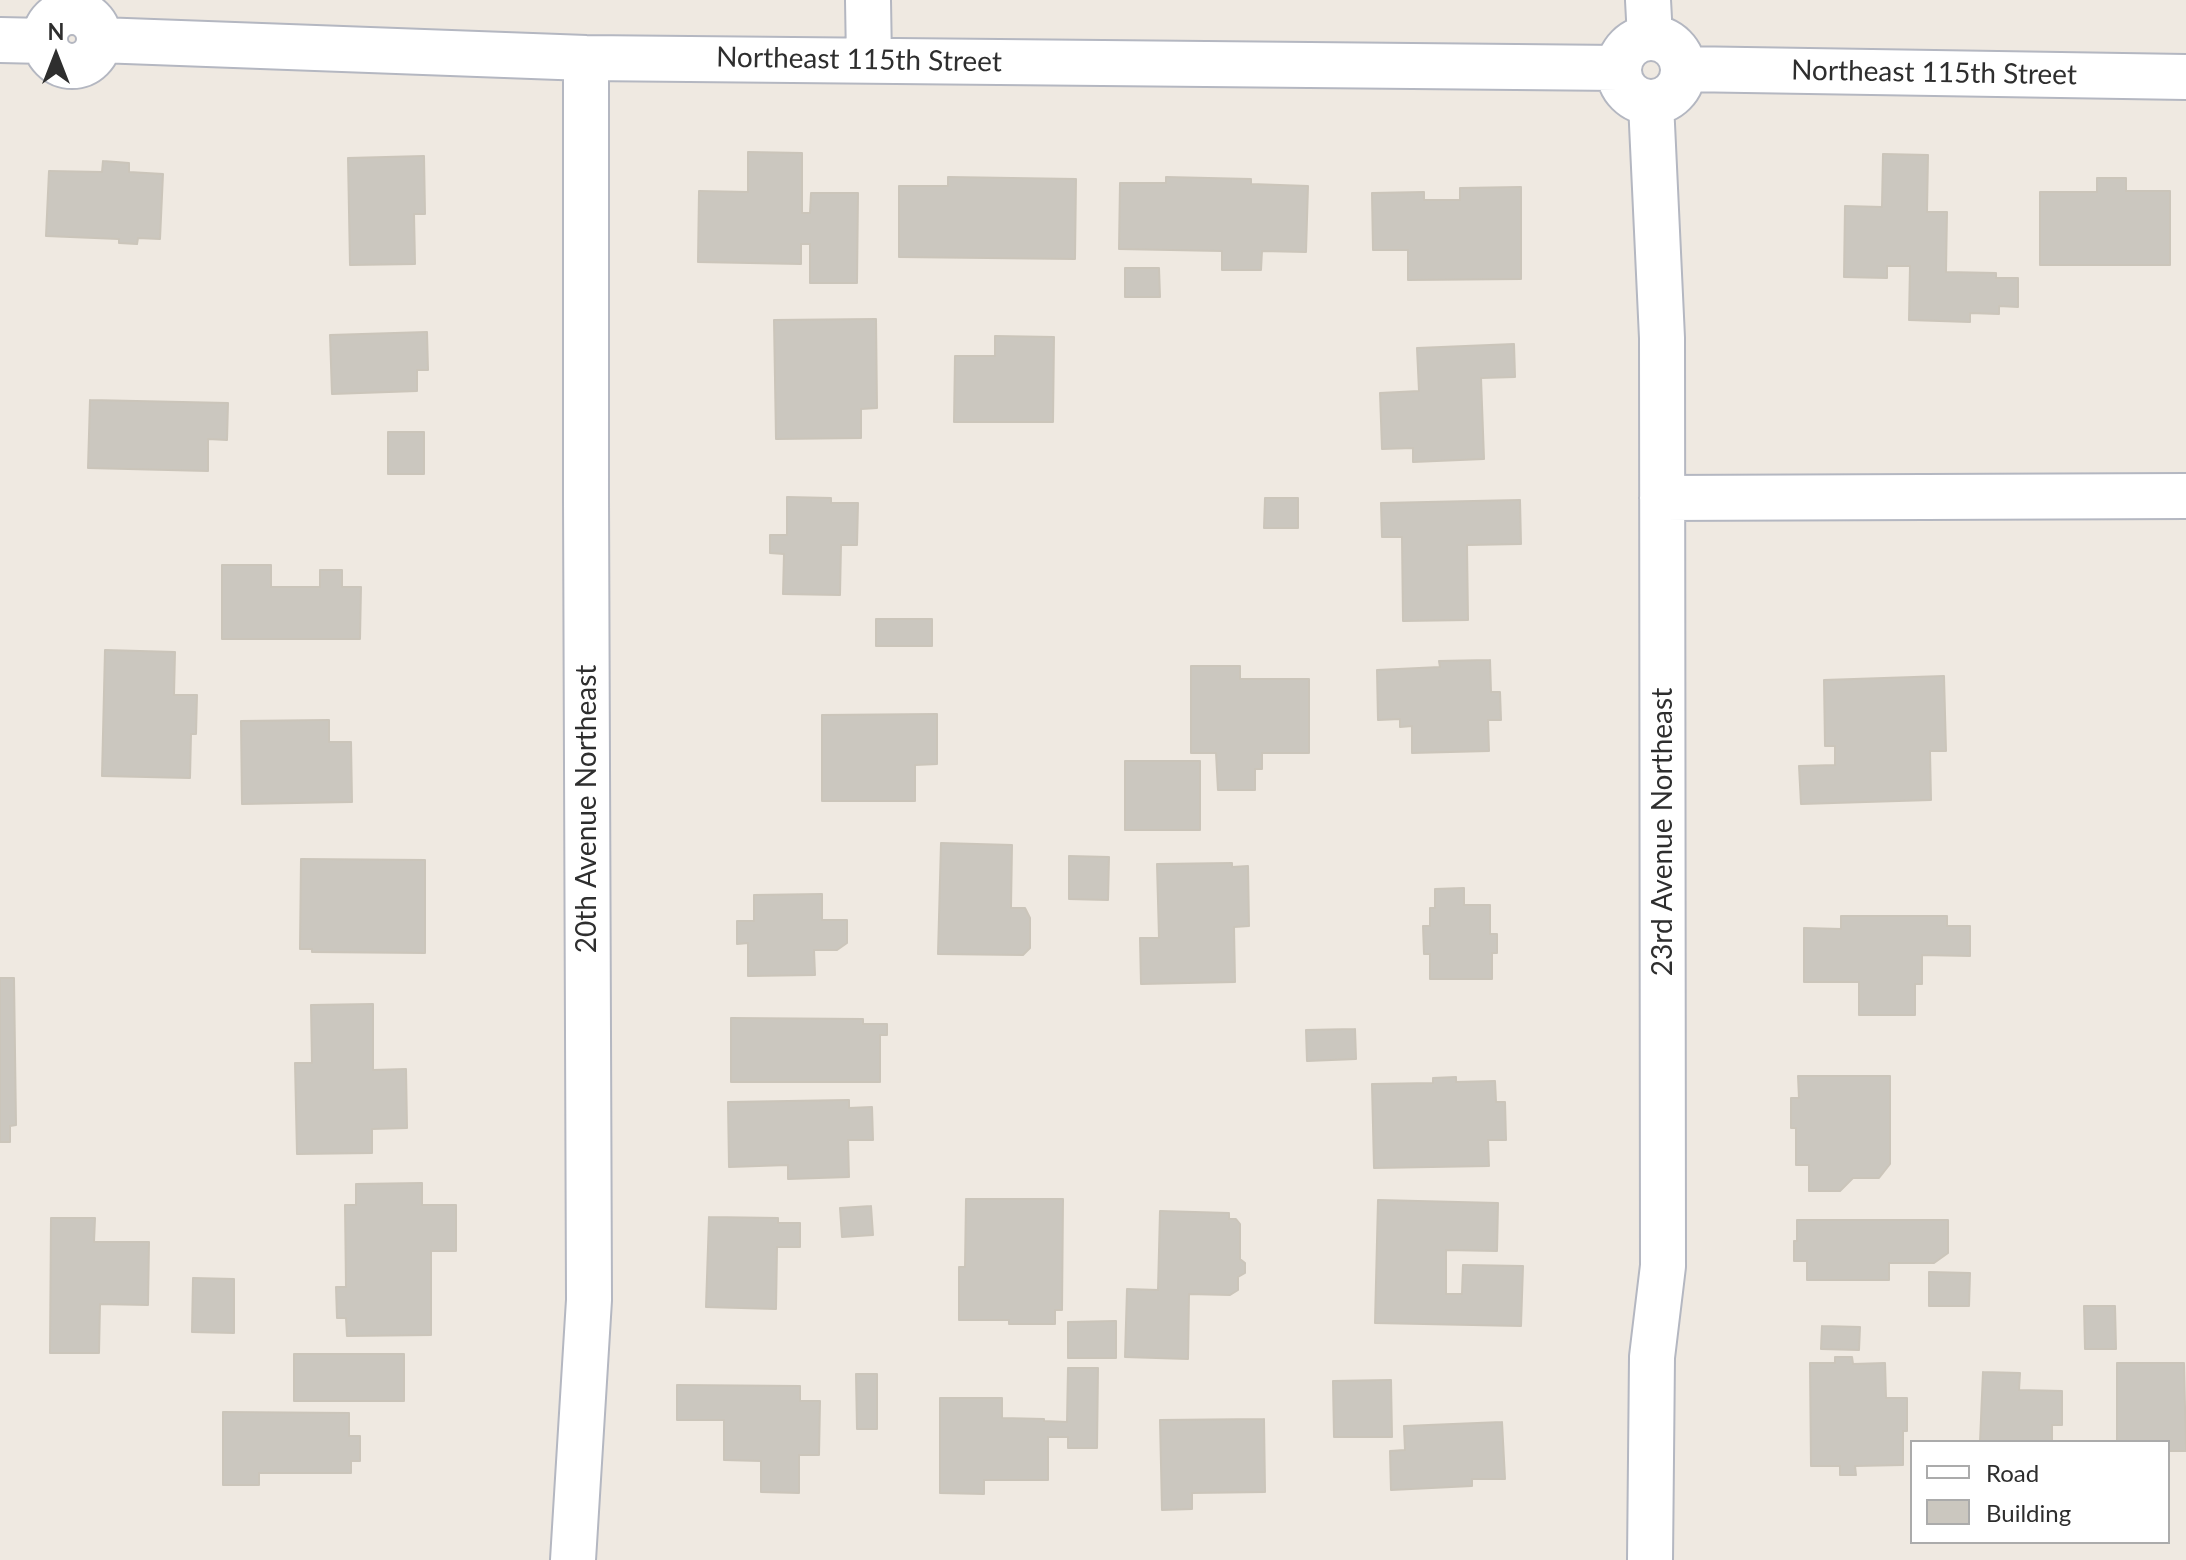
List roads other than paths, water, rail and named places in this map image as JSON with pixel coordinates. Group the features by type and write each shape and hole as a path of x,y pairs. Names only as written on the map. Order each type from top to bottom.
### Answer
{"street":[{"path":"868,0 869,60"},
{"path":"1649,19 1661,39 1679,53 1683,69 1680,86 1664,100 1651,103 1634,99 1626,92 1620,83 1619,68 1623,54 1639,40 1649,19"},
{"name":"Northeast 115th Street","path":"0,40 72,23 586,58 1619,68"},
{"name":"20th Avenue Northeast","path":"573,1560 589,1300 586,58"},
{"name":"Northeast 115th Street","path":"1683,69 2186,77"},
{"name":"23rd Avenue Northeast","path":"1650,1560 1652,1357 1663,1266 1662,338 1651,103"},
{"path":"1662,498 2186,496"}]}
